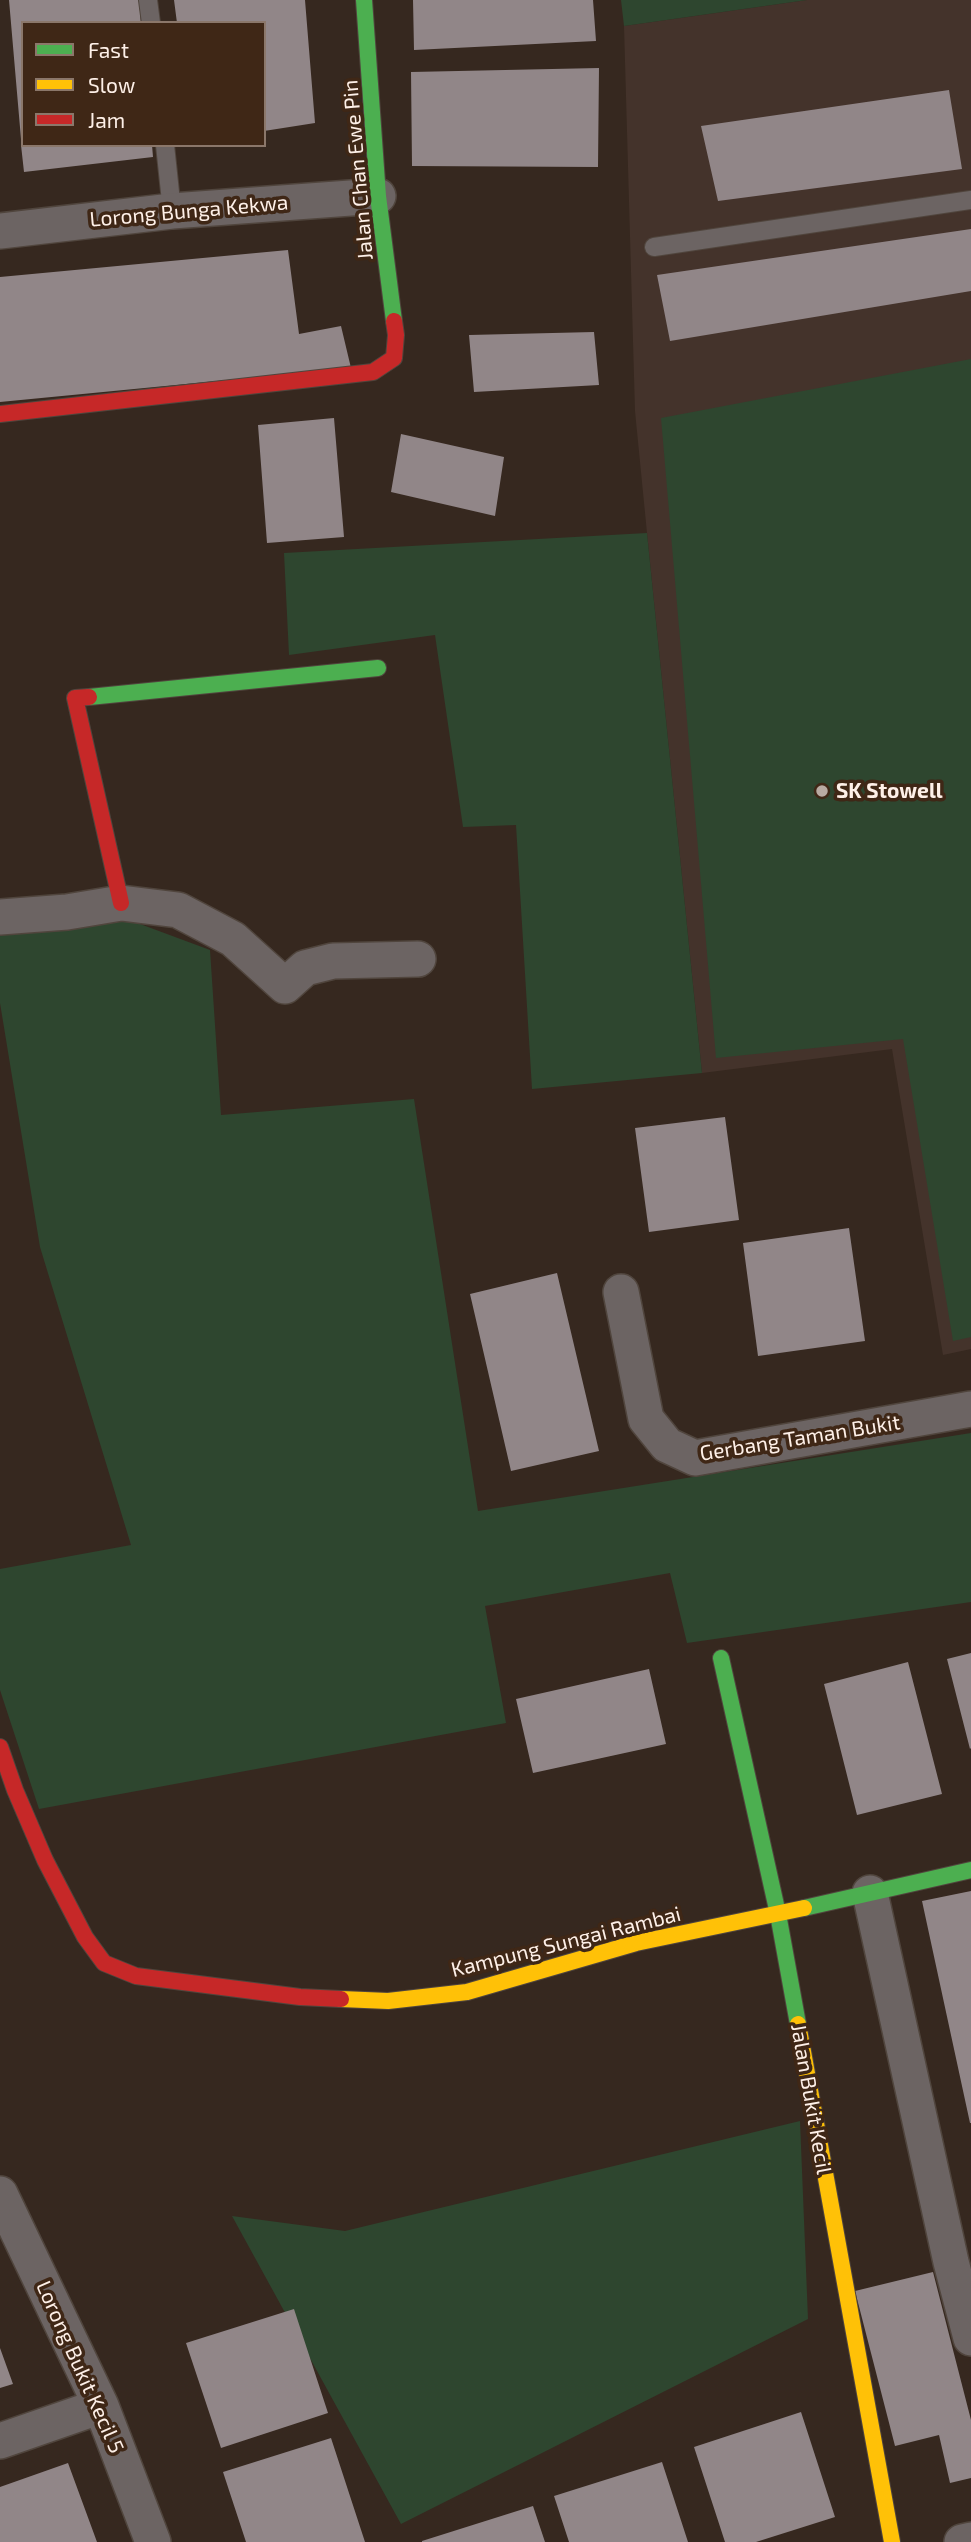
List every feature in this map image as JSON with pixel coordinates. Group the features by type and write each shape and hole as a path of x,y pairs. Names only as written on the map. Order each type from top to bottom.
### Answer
{"street":[{"name":"Jalan Chan Ewe Pin","path":"0,414 373,372 394,358 397,335 378,196 364,0"},
{"name":"Lorong Bunga Kekwa","path":"0,231 172,211 378,196"},
{"path":"121,903 75,698 378,668"},
{"path":"0,917 67,912 121,903 178,910 233,939 285,986 305,968 332,961 418,958"},
{"name":"Gerbang Taman Bukit","path":"621,1292 646,1419 667,1445 695,1458 971,1409"},
{"name":"Jalan Bukit Kecil","path":"721,1658 778,1914 892,2542"},
{"name":"Kampung Sungai Rambai","path":"0,1747 15,1790 46,1860 85,1937 104,1963 136,1976 300,1997 388,2001 467,1992 636,1942 778,1914 971,1870"},
{"path":"870,1893 961,2259 971,2338"},
{"name":"Lorong Bukit Kecil 5","path":"0,2194 9,2237 101,2406 153,2542"},
{"path":"0,2441 101,2406"},
{"path":"962,2542 971,2540"}],"lane":[{"path":"149,0 151,21"},
{"path":"165,147 172,211"},
{"path":"654,247 971,200"}],"shaded area":[{"name":"SK Stowell","path":"807,0 971,0 971,1349 943,1355 892,1049 702,1073 647,533 635,411 624,26"}],"green space":[{"path":"621,0 807,0 624,26"},
{"path":"971,359 971,1337 953,1341 903,1039 716,1058 661,418"},
{"path":"647,533 702,1073 532,1089 516,825 463,827 435,635 289,655 284,553"},
{"path":"132,921 210,950 221,1115 414,1099 478,1511 971,1433 971,1602 687,1643 670,1573 485,1606 506,1723 39,1809 0,1690 0,1569 131,1545 40,1247 0,1003 0,932"},
{"path":"800,2121 808,2319 401,2524 232,2216 345,2231"}],"building":[{"path":"9,0 139,0 141,21 21,21 21,139"},
{"path":"174,0 305,0 315,123 266,131 266,21 177,21"},
{"path":"413,0 593,0 596,41 414,50"},
{"path":"599,68 598,167 412,166 411,72"},
{"path":"949,90 962,169 718,201 701,126"},
{"path":"21,147 152,147 153,157 24,172"},
{"path":"971,229 971,291 670,341 657,275"},
{"path":"288,250 299,334 341,326 351,368 0,402 0,277"},
{"path":"594,332 599,385 474,392 469,335"},
{"path":"334,418 344,537 267,543 258,425"},
{"path":"401,434 504,457 495,516 391,492"},
{"path":"725,1117 739,1220 649,1232 635,1128"},
{"path":"849,1228 865,1341 758,1356 743,1243"},
{"path":"557,1273 599,1451 511,1471 470,1294"},
{"path":"971,1653 971,1748 970,1749 947,1659"},
{"path":"908,1662 942,1794 857,1815 824,1684"},
{"path":"649,1669 666,1744 533,1773 516,1699"},
{"path":"971,1891 971,2123 970,2123 922,1901"},
{"path":"933,2272 971,2420 971,2478 950,2483 939,2435 895,2446 855,2291"},
{"path":"294,2309 328,2413 221,2448 186,2343"},
{"path":"0,2348 13,2384 0,2388"},
{"path":"801,2412 835,2517 756,2542 725,2542 694,2447"},
{"path":"331,2438 365,2542 246,2542 223,2472"},
{"path":"662,2462 688,2542 569,2542 554,2496"},
{"path":"68,2463 97,2542 0,2542 0,2487"},
{"path":"533,2506 545,2542 422,2542 422,2541"}],"traffic: fast":[{"path":"364,0 378,196 394,321"},
{"path":"89,697 378,668"},
{"path":"721,1658 778,1914 798,2024"},
{"path":"804,1908 971,1870"}],"traffic: slow":[{"path":"341,1999 388,2001 467,1992 636,1943 804,1908"},
{"path":"798,2024 892,2542"}],"traffic: jam":[{"path":"0,414 373,372 394,358 394,321"},
{"path":"89,697 75,698 121,903"},
{"path":"0,1747 45,1860 85,1937 104,1963 136,1976 300,1997 341,1999"}],"place":[{"name":"SK Stowell","path":"822,791"}]}
